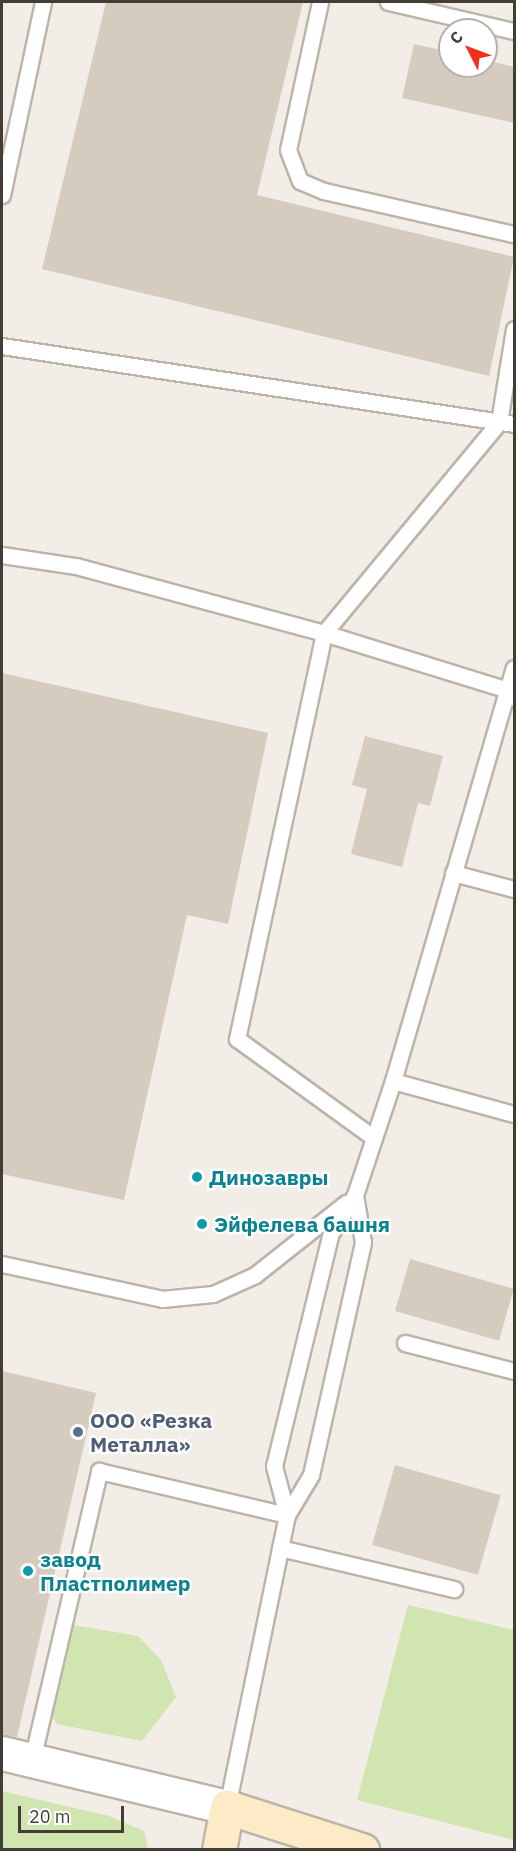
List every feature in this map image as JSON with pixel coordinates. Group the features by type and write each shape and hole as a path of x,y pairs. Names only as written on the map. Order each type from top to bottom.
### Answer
{"main road":[{"path":"219,1850 226,1807 362,1850"}],"street":[{"path":"17,1757 226,1807"}],"lane":[{"path":"2,195 43,2"},
{"path":"320,2 288,150 300,181 324,191 514,234"},
{"path":"388,2 514,31"},
{"path":"374,1138 237,1039 324,633 507,423 514,330"},
{"path":"2,346 507,423"},
{"path":"2,555 76,566 324,633 511,694"},
{"path":"287,1515 274,1466 332,1233 355,1196 393,1081 453,873 511,694 514,668"},
{"path":"453,873 514,890"},
{"path":"393,1081 514,1114"},
{"path":"2,1264 162,1299 213,1294 255,1275 355,1196"},
{"path":"226,1807 287,1515 311,1475 363,1242 355,1196"},
{"path":"405,1343 514,1371"},
{"path":"17,1757 99,1471 287,1515"},
{"path":"280,1548 454,1589"}],"green space":[{"path":"408,1605 514,1630 514,1840 357,1800"},
{"path":"73,1625 138,1636 161,1660 176,1697 142,1741 57,1724 49,1711"},
{"path":"2,1791 109,1816 144,1831 148,1849 2,1849"}],"building":[{"path":"106,2 303,2 257,195 514,257 489,376 42,269"},
{"path":"414,44 438,49 438,78 498,78 498,63 514,67 514,123 402,98"},
{"path":"2,673 268,733 228,924 187,915 124,1200 2,1174"},
{"path":"365,736 443,756 430,806 418,803 402,867 351,854 367,789 352,785"},
{"path":"410,1259 514,1289 499,1341 395,1311"},
{"name":"завод Пластполимер","path":"2,1371 96,1393 17,1737 2,1735"},
{"path":"395,1465 501,1495 478,1575 372,1545"}],"place":[{"name":"Динозавры","path":"197,1177"},
{"name":"Эйфелева башня","path":"202,1224"},
{"name":"ООО «Резка Металла»","path":"78,1432"},
{"name":"завод Пластполимер","path":"28,1571"}]}
